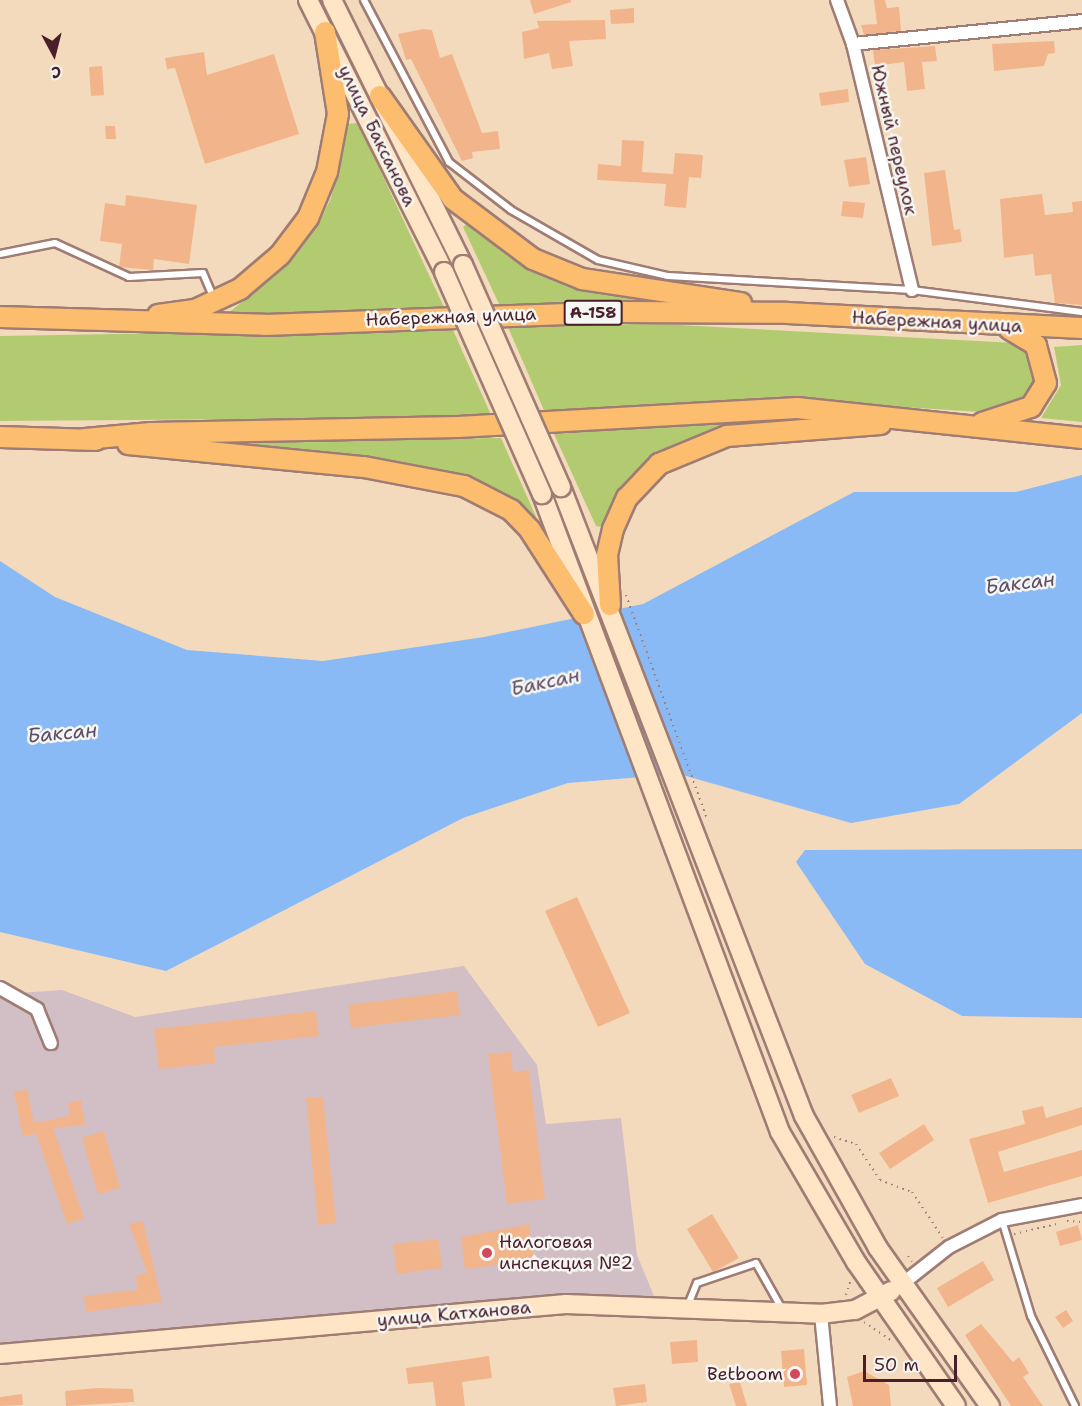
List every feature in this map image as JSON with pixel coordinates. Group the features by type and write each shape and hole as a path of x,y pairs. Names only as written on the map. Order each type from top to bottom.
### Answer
{"main road":[{"name":"улица Баксанова","path":"308,0 444,272 542,494 651,796 780,1132 881,1298 956,1406"},
{"name":"улица Баксанова","path":"332,0 463,265 561,487 619,604 677,787 796,1098 902,1284 990,1406"},
{"path":"104,321 216,303 280,255 319,196 338,114 325,32"},
{"path":"380,96 453,199 533,259 582,279 787,313"},
{"name":"Набережная улица","path":"0,317 265,325 621,312 787,313 1003,326 1082,328"},
{"path":"0,326 28,317"},
{"path":"953,426 1018,415 1041,396 1046,383 1043,357 1024,336 1003,326"},
{"path":"85,439 151,433 458,428 797,408 1082,438"},
{"path":"619,604 607,555 618,514 641,481 681,450 750,432 916,422"},
{"path":"0,437 85,439 364,467 464,486 511,510 530,530 584,614"},
{"name":"улица Катханова","path":"0,1354 566,1304 821,1314 855,1310 881,1298 902,1284"}],"street":[{"name":"Южный переулок","path":"837,0 853,44 912,290"},
{"path":"853,44 1082,21"},
{"path":"0,988 38,1009 51,1043"},
{"path":"902,1284 949,1247 1002,1220 1082,1205"},
{"path":"821,1314 830,1406"}],"lane":[{"path":"364,0 449,162 570,248 668,276 912,290 1082,312"},
{"path":"0,254 55,243 129,277 203,273 216,303"},
{"path":"1002,1220 1031,1316 1075,1406"},
{"path":"686,1309 697,1283 756,1263 784,1312"}],"path":[{"path":"619,604 710,826"},
{"path":"829,1138 856,1144 880,1180 912,1192 949,1247"}],"shaded area":[{"path":"464,966 537,1065 546,1124 621,1118 637,1255 659,1308 566,1304 0,1354 0,988 18,993 62,990 135,1017"}],"green space":[{"path":"358,123 444,307 223,317 274,277 318,225 331,198 347,124"},
{"path":"468,223 543,276 602,293 685,302 500,306 463,227"},
{"path":"660,324 1015,343 1032,352 1040,369 1028,403 996,413 778,399 546,415 507,325"},
{"path":"452,328 492,417 0,421 0,336"},
{"path":"1082,345 1082,422 1041,418 1061,385 1054,347"},
{"path":"807,417 696,437 671,448 650,463 606,528 596,526 554,434"},
{"path":"501,438 538,521 534,524 494,490 464,479 204,442"}],"water":[{"name":"Баксан","path":"1082,475 1082,713 959,804 851,823 679,774 568,783 463,818 166,971 0,932 0,561 55,597 187,650 323,661 484,637 643,604 854,492 1016,492"},
{"path":"1082,849 1082,1018 962,1016 865,964 796,862 805,850"}],"building":[{"path":"530,0 571,0 571,2 534,14"},
{"path":"874,0 885,0 887,8 899,7 901,31 864,35 861,25 877,24"},
{"path":"634,8 634,23 611,24 610,10"},
{"path":"605,20 606,39 569,41 573,66 552,69 549,53 524,59 522,32 539,28 537,21"},
{"path":"423,29 432,30 440,58 452,54 482,133 498,131 500,149 472,152 473,158 462,161 411,59 406,60 398,34"},
{"path":"1054,41 1055,53 1048,54 1044,66 994,71 992,44"},
{"path":"935,46 937,61 922,62 925,89 907,91 904,62 875,66 873,50"},
{"path":"204,52 207,75 274,54 299,134 205,164 175,68 167,69 165,58"},
{"path":"102,66 104,95 91,96 89,67"},
{"path":"848,89 849,102 821,106 819,93"},
{"path":"105,126 115,126 116,139 106,139"},
{"path":"622,140 644,141 642,172 673,174 675,153 703,155 701,178 689,177 686,208 664,206 666,184 597,180 598,164 621,166"},
{"path":"866,157 870,184 849,187 844,160"},
{"path":"945,170 954,230 960,229 962,242 932,246 924,173"},
{"path":"1042,194 1045,215 1073,212 1072,202 1082,201 1082,305 1055,303 1051,274 1035,276 1033,254 1004,258 1000,199"},
{"path":"126,195 197,205 189,264 154,259 153,270 119,267 122,244 100,241 105,203 125,206"},
{"path":"843,201 865,203 863,218 841,216"},
{"path":"577,897 630,1013 598,1027 545,911"},
{"path":"457,991 460,1015 351,1028 348,1005"},
{"path":"316,1011 319,1036 214,1047 215,1063 159,1069 154,1029"},
{"path":"511,1052 513,1072 529,1070 545,1199 507,1204 488,1054"},
{"path":"891,1078 899,1096 859,1113 851,1095"},
{"path":"27,1089 34,1123 70,1116 68,1103 81,1100 85,1125 53,1128 84,1218 67,1224 36,1134 23,1136 14,1092"},
{"path":"323,1097 336,1223 318,1225 306,1098"},
{"path":"1043,1106 1046,1118 1082,1107 1082,1125 998,1152 1004,1172 1082,1150 1082,1176 988,1203 969,1139 1025,1124 1022,1111"},
{"path":"924,1124 934,1140 890,1169 879,1153"},
{"path":"104,1131 120,1188 98,1194 82,1138"},
{"path":"712,1214 739,1258 713,1272 687,1229"},
{"path":"143,1221 162,1302 86,1312 84,1296 138,1290 135,1277 147,1272 129,1224"},
{"path":"529,1224 534,1261 465,1269 461,1237"},
{"path":"1078,1225 1082,1240 1060,1246 1056,1232"},
{"path":"438,1239 442,1268 397,1274 393,1244"},
{"path":"983,1261 994,1280 948,1307 937,1288"},
{"path":"1066,1310 1073,1321 1063,1328 1055,1317"},
{"path":"981,1324 1013,1362 1019,1357 1029,1373 1023,1377 1043,1406 1011,1406 965,1335"},
{"path":"697,1340 698,1362 672,1364 670,1342"},
{"path":"804,1349 807,1385 784,1387 781,1351"},
{"path":"489,1356 492,1378 462,1382 465,1406 436,1406 433,1382 408,1384 406,1368"},
{"path":"864,1371 889,1385 891,1406 853,1406 847,1377"},
{"path":"740,1382 747,1406 736,1406 729,1384"},
{"path":"645,1384 647,1402 616,1406 613,1388"},
{"path":"97,1388 133,1389 134,1402 66,1406 65,1391"},
{"path":"22,1394 23,1405 0,1406 0,1397"}],"place":[{"name":"Налоговая инспекция №2","path":"487,1253"},
{"name":"Betboom","path":"795,1374"}]}
